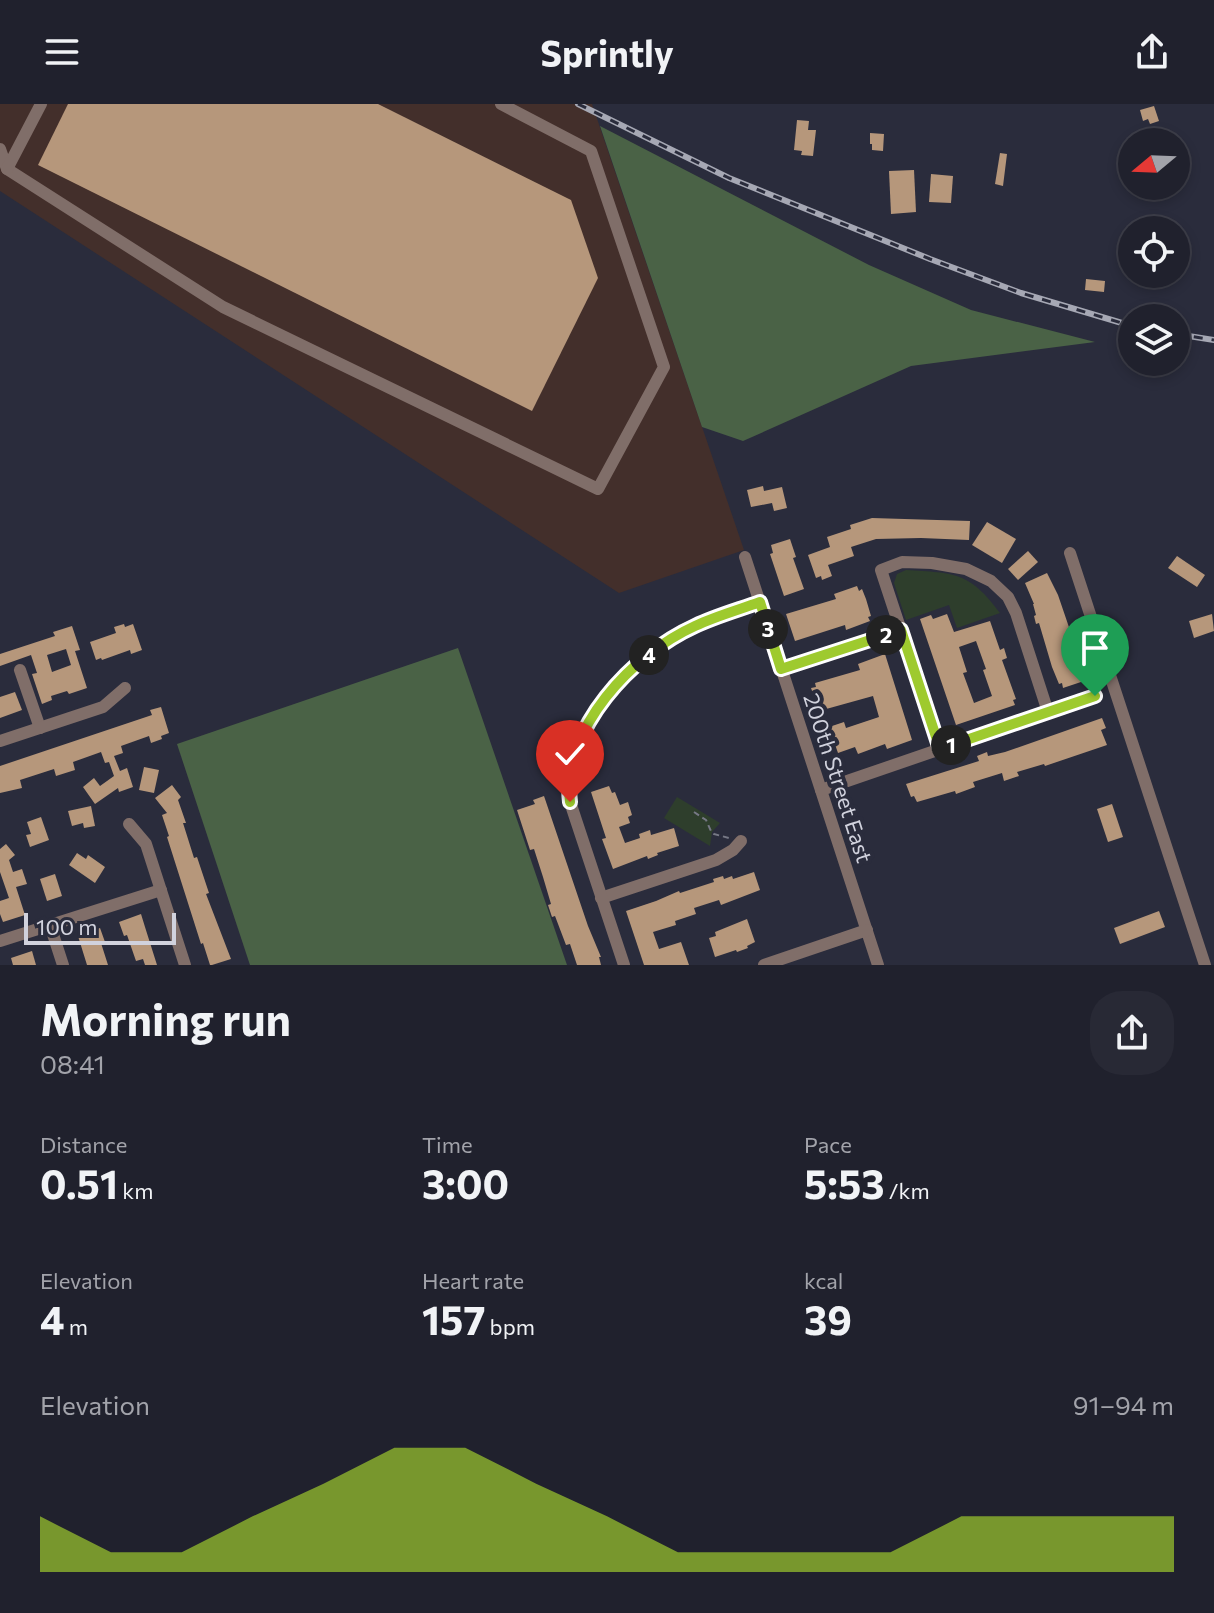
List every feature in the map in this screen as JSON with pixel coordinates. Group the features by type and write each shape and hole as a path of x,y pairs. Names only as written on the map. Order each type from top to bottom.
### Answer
{"street":[{"path":"7,169 41,104"},
{"path":"0,149 7,169 223,307 598,489 664,367 591,151 501,104"},
{"path":"1070,553 1205,965"},
{"name":"200th Street East","path":"745,557 878,965"},
{"path":"940,749 881,570 902,562 966,569 991,581 1008,597 1048,712"},
{"path":"624,965 570,802 568,789 572,759 601,704 642,661 695,626 760,602"},
{"path":"781,669 901,630"},
{"path":"20,670 40,728"},
{"path":"0,741 103,707 125,688"},
{"path":"821,790 1095,696"},
{"path":"129,824 146,844 185,965"},
{"path":"601,898 716,860 741,841"},
{"path":"0,941 161,890"},
{"path":"50,925 63,965"},
{"path":"764,965 802,959 867,930"}],"path":[{"path":"694,812 706,820 714,834 741,841"}],"shaded area":[{"path":"0,104 592,104 744,550 619,593 0,191"}],"green space":[{"path":"600,126 869,265 971,310 1095,342 911,366 743,441 702,427"},
{"path":"906,570 960,577 980,589 1000,613 957,628 949,605 906,620 894,583 897,574"},
{"path":"458,648 567,965 250,965 177,744"},
{"path":"677,797 720,823 712,832 710,846 664,818"}],"building":[{"path":"68,104 378,104 571,200 598,278 532,411 38,165"},
{"path":"1154,106 1159,121 1150,124 1148,119 1143,121 1140,110"},
{"path":"797,120 809,121 808,130 816,130 813,156 801,155 802,151 794,150"},
{"path":"870,133 884,134 883,151 872,150"},
{"path":"1000,153 1007,154 1003,186 995,184"},
{"path":"914,170 916,212 891,214 889,171"},
{"path":"931,174 953,176 951,203 929,202"},
{"path":"1086,279 1105,281 1104,292 1085,290"},
{"path":"763,486 764,491 782,487 787,508 774,511 772,503 751,507 747,490"},
{"path":"872,518 970,521 969,540 876,539 851,547 854,556 828,565 832,576 822,580 821,576 816,578 808,555 830,547 827,537"},
{"path":"987,522 1016,539 1002,563 972,545"},
{"path":"790,539 804,589 784,596 770,554 773,553 771,545"},
{"path":"1028,551 1038,562 1018,580 1008,569"},
{"path":"1177,556 1205,575 1197,587 1168,568"},
{"path":"1047,573 1058,595 1087,680 1063,688 1052,667 1039,623 1036,624 1034,604 1025,583"},
{"path":"857,586 859,591 862,589 866,599 870,621 846,630 845,625 795,641 786,614 836,599 834,594"},
{"path":"947,614 954,632 990,621 1000,650 1004,648 1007,658 1002,660 1016,699 1013,700 1015,705 956,725 920,619 931,615 933,619","holes":["976,641 986,669 983,670 992,696 974,703 963,673 967,672 959,647"]},
{"path":"1212,614 1214,631 1194,638 1189,621"},
{"path":"124,624 125,627 133,624 142,650 131,654 130,650 96,660 90,642 116,633 114,627"},
{"path":"72,626 80,650 75,651 87,688 51,696 52,700 42,704 32,674 37,673 31,655 0,666 0,654 55,636 53,632","holes":["66,649 71,665 52,672 47,655"]},
{"path":"885,654 912,740 887,749 885,744 858,754 855,747 838,753 829,727 844,722 846,728 879,717 873,696 819,711 811,688 816,687 815,683 860,670 858,664"},
{"path":"15,692 22,710 0,718 0,697"},
{"path":"161,707 169,733 151,743 149,736 121,746 123,753 114,756 120,771 127,768 133,787 119,792 118,788 95,804 83,787 94,778 100,786 114,776 101,752 73,762 75,770 56,776 54,769 20,780 22,788 0,793 0,766 152,715 150,710"},
{"path":"1102,718 1106,728 1101,730 1107,745 1017,772 1019,776 1004,781 1002,773 973,782 975,787 956,794 955,791 917,802 914,796 911,797 906,784 979,761 977,756 987,752 988,756 1005,752"},
{"path":"144,767 159,770 154,793 139,790"},
{"path":"172,785 181,797 178,800 186,823 183,823 231,959 212,965 201,944 167,837 162,815 167,813 155,798"},
{"path":"609,786 620,805 628,802 632,815 628,817 630,823 619,827 625,843 640,838 639,834 650,830 651,835 674,828 679,846 613,869 591,792"},
{"path":"544,796 601,957 601,965 577,965 570,944 566,945 555,916 552,917 534,849 530,850 517,810 535,804 533,800"},
{"path":"1112,804 1123,837 1108,842 1097,809"},
{"path":"91,806 95,826 84,828 83,823 72,826 68,811"},
{"path":"41,817 49,840 30,847 26,835 31,834 27,822"},
{"path":"6,844 15,855 9,860 13,872 22,869 27,884 16,887 25,915 3,922 0,901 9,898 0,872 0,849"},
{"path":"77,853 86,859 88,855 105,867 95,883 69,865"},
{"path":"754,872 760,890 721,905 719,900 694,908 696,914 675,921 676,925 653,932 659,949 681,942 689,965 644,965 626,911 679,891 714,882 713,879 732,876 733,879"},
{"path":"55,874 62,896 47,901 40,879"},
{"path":"1159,911 1165,927 1120,944 1114,928"},
{"path":"141,914 157,965 145,965 143,959 136,961 119,922"},
{"path":"747,919 755,942 748,948 715,957 709,938 716,936 715,932"},
{"path":"100,928 108,965 87,965 78,936"},
{"path":"32,951 36,965 13,965 11,958"}],"railway":[{"path":"578,104 729,178 1021,293 1118,322"},
{"path":"1190,336 1214,340"}],"route":[{"path":"570,802 568,789 572,759 578,743 601,704 621,680 672,639 695,626 760,602 781,669 901,630 940,749 1095,696"}]}
